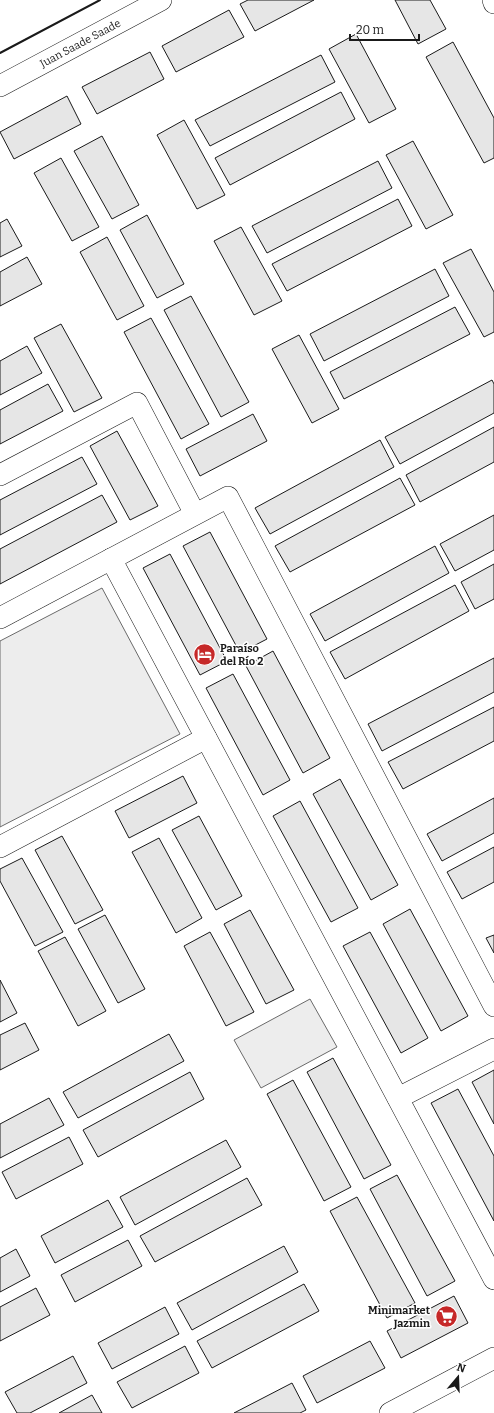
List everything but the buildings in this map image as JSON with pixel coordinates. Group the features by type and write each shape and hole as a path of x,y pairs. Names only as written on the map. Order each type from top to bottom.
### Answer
{"street":[{"name":"Juan Saade Saade","path":"0,86 161,0"},
{"path":"0,475 137,403 196,514"},
{"path":"0,618 228,497 494,1006"},
{"path":"111,559 494,1279"},
{"path":"0,847 206,738"},
{"path":"398,1098 494,1049"},
{"path":"390,1413 494,1358"}],"shaded area":[{"path":"102,588 180,734 0,827 0,641"},
{"path":"310,999 337,1047 261,1088 234,1040"}],"wall":[{"path":"0,53 100,0"}],"place":[{"name":"Paraíso del Río 2","path":"204,654"},
{"name":"Minimarket Jazmin","path":"446,1316"}]}
